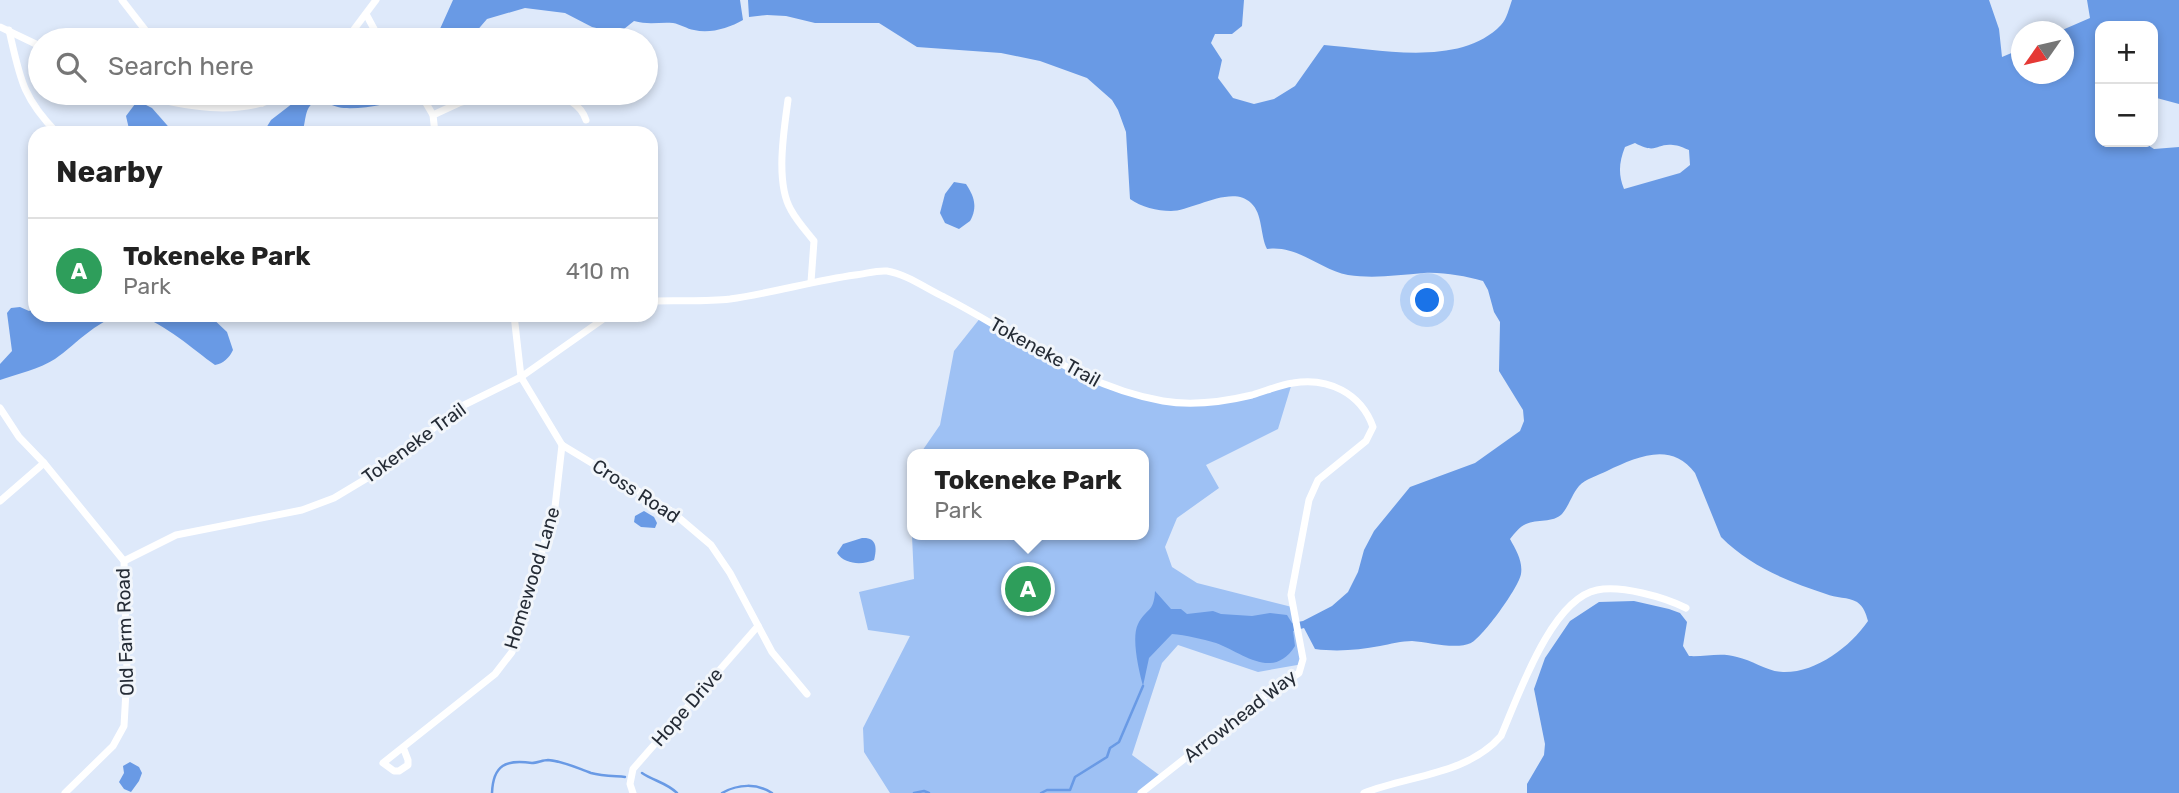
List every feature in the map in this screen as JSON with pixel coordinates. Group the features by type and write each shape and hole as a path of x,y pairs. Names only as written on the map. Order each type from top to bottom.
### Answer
{"street":[{"path":"122,0 144,28"},
{"path":"355,28 376,0"},
{"path":"366,14 374,28"},
{"path":"0,27 28,40"},
{"path":"9,30 22,86 28,96"},
{"path":"788,100 783,184 789,208 814,241 811,282"},
{"path":"34,105 50,126"},
{"path":"196,105 224,108 247,105"},
{"path":"429,105 434,126"},
{"path":"433,115 455,105"},
{"path":"575,105 583,112 586,120"},
{"name":"Tokeneke Trail","path":"658,301 729,299 811,282 886,271 902,276 972,311 1084,377 1114,390 1166,401 1202,403 1253,395 1292,383 1312,382 1341,388 1359,403 1373,427 1366,441 1318,480 1309,500 1292,583 1296,621"},
{"name":"Cross Road","path":"515,322 522,377 562,445 671,510 711,545 730,573 779,661 807,694"},
{"name":"Tokeneke Trail","path":"124,561 176,535 302,510 334,498 384,468 460,407 522,377 599,322"},
{"name":"Old Farm Road","path":"0,408 19,437 44,463 124,561 127,705 124,726 113,746 65,793"},
{"name":"Homewood Lane","path":"403,747 495,674 512,652 555,507 562,445"},
{"path":"0,501 44,463"},
{"path":"1364,793 1388,783 1449,769 1495,743 1501,736 1546,635 1584,595 1597,590 1618,590 1668,600 1686,608"},
{"name":"Arrowhead Way","path":"1141,793 1259,700 1295,677 1303,664 1296,621"},
{"name":"Hope Drive","path":"633,793 630,784 633,769 758,626"}],"shaded area":[{"path":"453,0 740,0 743,20 713,31 700,31 673,23 634,21 625,28 596,28 565,13 525,8 487,19 479,28 440,28"},
{"path":"748,0 1244,0 1242,26 1232,34 1215,34 1211,43 1222,60 1218,78 1233,98 1254,104 1274,99 1295,86 1324,45 1417,53 1464,47 1484,38 1501,25 1512,0 1989,0 1999,29 2002,57 2011,53 2011,84 2074,84 2074,25 2090,18 2087,0 2179,0 2179,104 2158,98 2158,21 2095,21 2095,147 2179,147 2179,793 1527,793 1527,784 1544,755 1545,744 1534,689 1545,658 1570,621 1599,602 1634,601 1680,613 1687,622 1683,646 1689,656 1731,656 1783,672 1808,668 1831,657 1852,640 1868,621 1863,608 1857,602 1784,578 1757,565 1733,548 1721,537 1695,473 1686,463 1665,455 1642,457 1588,479 1579,486 1558,517 1519,528 1510,539 1521,565 1519,580 1492,622 1471,643 1450,646 1408,641 1356,649 1323,650 1315,649 1304,628 1293,631 1295,646 1286,656 1277,662 1267,663 1247,658 1216,643 1172,634 1149,658 1143,686 1135,637 1138,624 1151,607 1155,591 1171,609 1181,609 1187,614 1213,611 1252,616 1270,613 1287,615 1292,623 1303,621 1332,606 1348,592 1374,531 1410,487 1475,463 1520,431 1524,421 1523,410 1499,371 1500,322 1483,281 1439,273 1377,277 1348,275 1299,254 1267,249 1258,213 1251,203 1243,198 1223,197 1171,211 1139,204 1130,199 1126,132 1118,110 1112,100 1087,78 1040,61 1001,53 917,47 879,23 815,23 786,16 749,17","holes":["1635,143 1648,148 1675,145 1689,150 1690,165 1680,173 1624,189 1620,168 1625,147"]},
{"path":"134,105 146,105 168,126 128,126 126,116"},
{"path":"290,105 311,105 304,126 267,126"},
{"path":"332,105 380,105 362,108 340,108"},
{"path":"954,182 966,184 974,202 970,221 959,229 945,223 940,213 945,194"},
{"path":"20,307 28,311 28,322 104,322 49,363 0,380 0,364 12,351 7,313 11,308"},
{"path":"981,317 1051,358 1142,397 1202,403 1292,383 1278,429 1206,465 1219,488 1177,518 1165,547 1172,567 1197,583 1292,607 1303,664 1258,672 1178,645 1162,663 1132,755 1162,777 1141,793 890,793 864,752 863,728 910,636 868,630 859,592 914,579 912,540 1149,540 1149,449 923,449 940,425 954,351"},
{"path":"154,322 216,322 227,332 233,350 226,360 215,365"},
{"path":"644,511 654,517 657,523 655,528 641,527 634,522 635,516"},
{"path":"862,538 871,539 875,544 874,560 854,563 837,553 843,544"},
{"path":"130,762 139,767 142,773 131,792 124,789 119,782 124,773 123,766"}],"waterway":[{"path":"1041,793 1047,790 1070,790 1075,777 1107,757 1110,748 1119,742 1143,686"},
{"path":"492,793 498,770 515,762 554,761 595,774 625,777"},
{"path":"642,773 677,793"},
{"path":"722,793 747,786 772,793"},
{"path":"914,793 929,793"}],"place":[{"name":"Tokeneke Park","path":"1028,589"}]}
